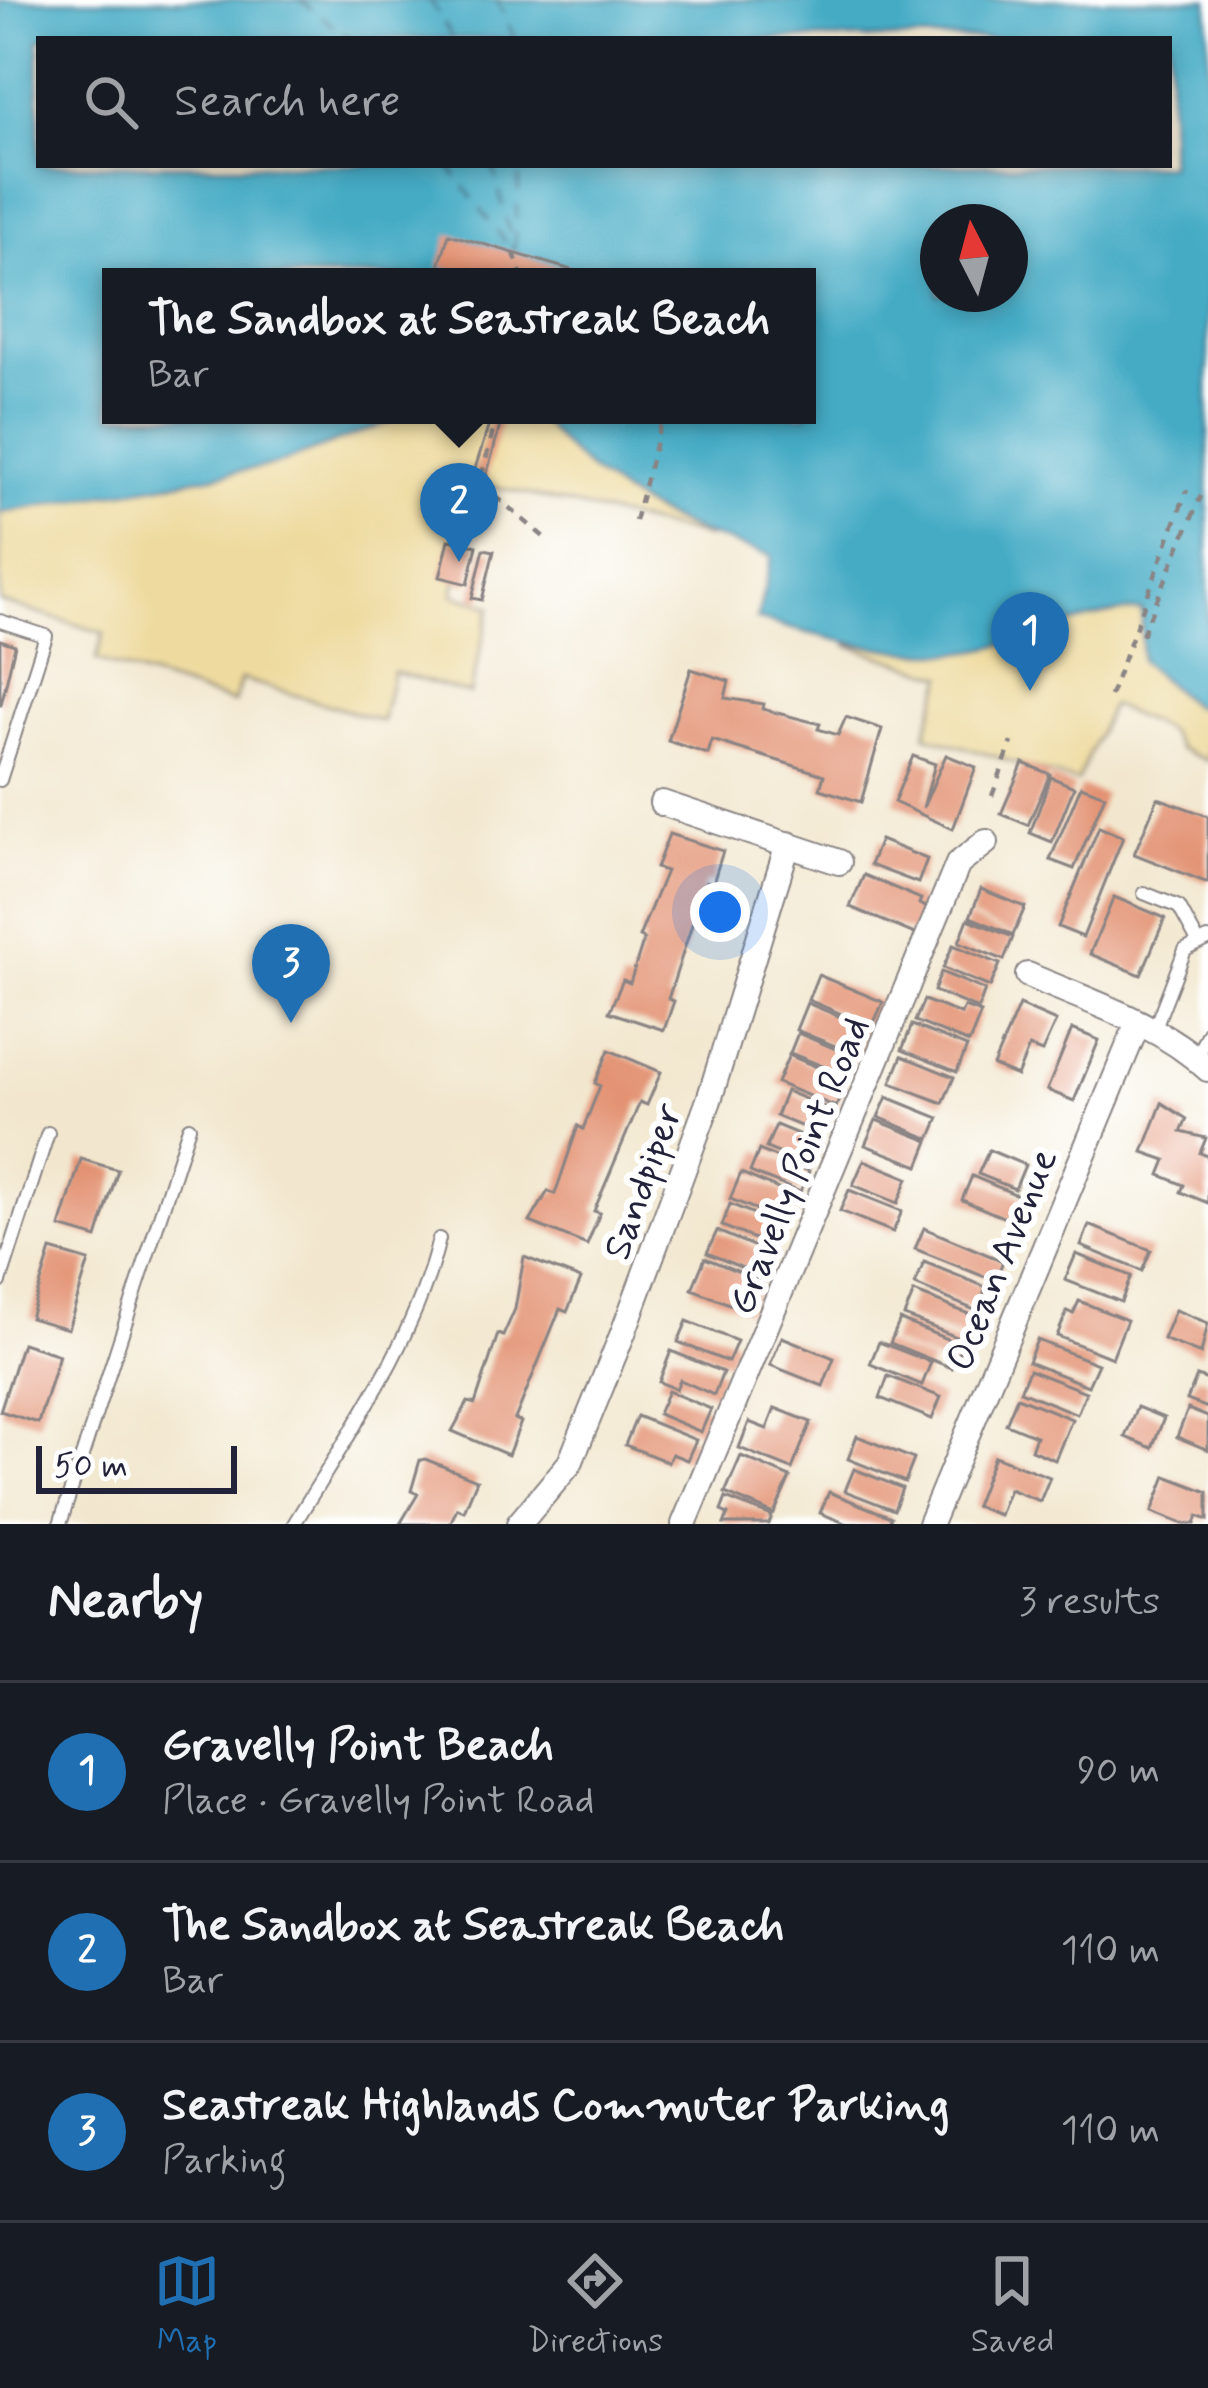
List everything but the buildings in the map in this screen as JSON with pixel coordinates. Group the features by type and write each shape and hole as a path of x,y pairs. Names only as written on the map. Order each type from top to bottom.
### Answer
{"street":[{"path":"662,803 839,862"},
{"name":"Gravelly Point Road","path":"684,1524 958,864 986,842"},
{"name":"Sandpiper","path":"519,1524 570,1462 623,1333 710,1100 788,844"},
{"path":"1028,975 1146,1027 1202,1064"},
{"name":"Ocean Avenue","path":"930,1524 1146,1027"}],"lane":[{"path":"0,621 46,636 0,780"},
{"path":"1144,893 1179,907 1202,939 1185,950 1146,1027"},
{"path":"1202,1064 1208,1032"},
{"path":"60,1524 189,1127"},
{"path":"0,1282 48,1133"},
{"path":"294,1524 371,1396 432,1269 439,1239"}],"path":[{"path":"514,254 519,268"},
{"path":"495,424 480,482 544,538"},
{"path":"635,521 661,424"},
{"path":"1110,696 1187,490"},
{"path":"1142,635 1201,496"},
{"path":"992,796 1012,742"}],"sand":[{"path":"384,424 545,424 574,456 615,488 711,538 480,483 453,595 491,606 470,694 393,672 382,721 241,679 234,703 96,660 104,633 0,602 0,513 275,465"},
{"path":"1142,610 1141,661 1192,706 1208,709 1208,761 1179,749 1168,731 1111,705 1077,782 925,735 944,676 846,645 975,651 1106,612"}],"water":[{"path":"0,0 1208,0 1208,709 1193,706 1141,661 1142,610 953,653 867,646 757,619 772,556 704,534 642,505 586,467 545,424 816,424 816,268 102,268 102,424 384,424 275,465 0,513"}],"ferry route":[{"path":"300,0 347,36"},
{"path":"430,0 451,36"},
{"path":"497,0 514,36"},
{"path":"450,168 513,252"},
{"path":"494,168 514,252"},
{"path":"514,246 520,168"}],"place":[{"name":"The Sandbox at Seastreak Beach","path":"459,562"},
{"name":"Gravelly Point Beach","path":"1030,691"},
{"name":"Seastreak Highlands Commuter Parking","path":"291,1023"}]}
